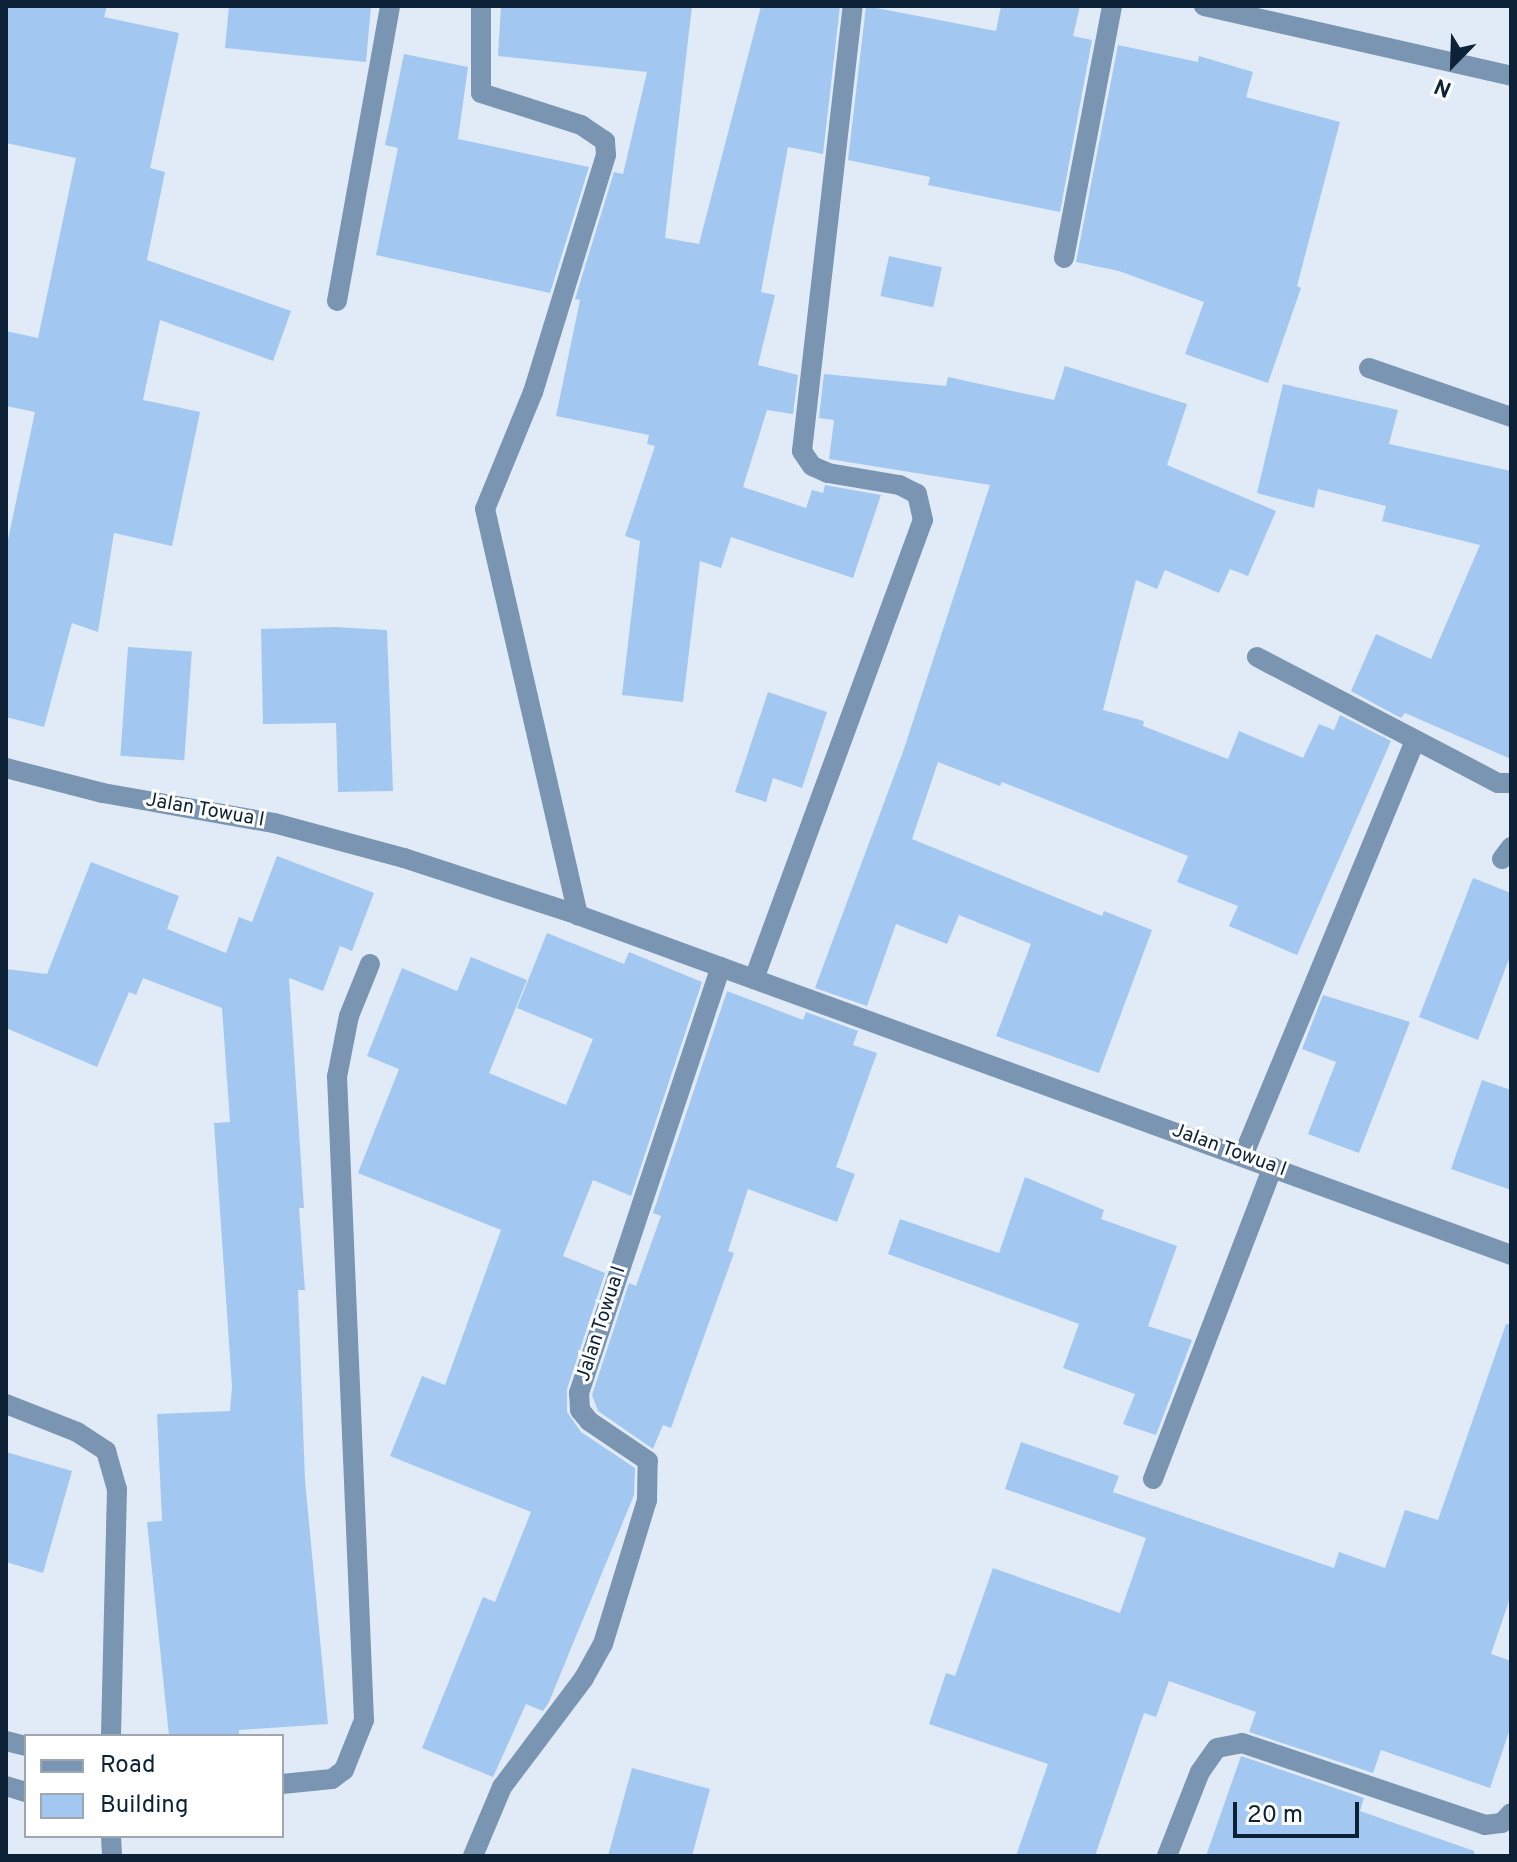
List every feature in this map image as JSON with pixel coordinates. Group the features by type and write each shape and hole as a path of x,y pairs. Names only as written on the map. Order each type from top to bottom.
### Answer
{"street":[{"path":"337,301 390,6"},
{"path":"481,6 481,93 581,125 605,141 606,155 533,392 489,487 485,509 578,915"},
{"path":"754,979 923,520 917,494 899,485 828,473 812,466 802,451 853,6"},
{"path":"1064,258 1112,6"},
{"path":"1204,6 1511,76"},
{"path":"1369,368 1511,417"},
{"path":"1257,657 1498,783 1511,783"},
{"path":"1243,1156 1415,740"},
{"name":"Jalan Towua I","path":"6,768 103,793 274,823 404,858 578,915 1511,1255"},
{"path":"284,1784 332,1779 344,1770 364,1720 337,1092 349,1016 370,964"},
{"name":"Jalan Towua I","path":"473,1856 502,1787 584,1678 603,1644 647,1500 648,1461 589,1421 580,1410 579,1393 721,967"},
{"path":"1153,1479 1273,1167"},
{"path":"6,1404 77,1432 106,1451 117,1489 111,1734"},
{"path":"1167,1856 1200,1772 1217,1748 1242,1743 1485,1825 1502,1823 1511,1813"}],"building":[{"path":"6,6 107,6 104,17 179,33 150,168 165,172 147,260 291,311 273,361 160,320 143,400 200,412 172,546 114,533 98,632 72,623 44,727 6,717 6,549 35,412 6,406 6,331 38,338 76,158 6,143"},
{"path":"229,6 371,6 366,62 225,48"},
{"path":"501,6 692,6 665,238 699,244 761,6 840,6 823,154 788,147 761,292 775,295 758,365 798,375 793,414 767,410 743,487 806,508 812,490 823,493 825,485 881,495 853,578 731,537 721,568 700,561 683,702 622,695 640,541 625,536 655,446 647,444 649,435 556,416 580,300 575,299 614,172 623,174 647,72 498,56"},
{"path":"866,6 996,31 1001,6 1080,6 1073,36 1092,40 1060,212 928,185 930,177 848,160"},
{"path":"1118,45 1198,62 1199,56 1253,72 1246,97 1340,122 1297,286 1301,288 1268,383 1185,354 1204,302 1119,271 1076,262"},
{"path":"404,54 468,67 458,139 589,167 550,293 376,255 398,148 385,145"},
{"path":"889,256 942,267 933,307 880,296"},
{"path":"1065,366 1187,404 1167,465 1276,511 1248,576 1230,569 1219,593 1165,570 1157,589 1136,580 1103,710 1144,721 1143,726 1228,759 1239,731 1303,758 1319,724 1334,730 1340,715 1391,741 1297,955 1229,926 1238,906 1177,882 1188,856 1002,782 1000,786 938,762 912,839 1102,916 1104,911 1152,930 1099,1073 996,1036 1031,944 959,915 947,944 896,924 867,1006 815,988 904,749 990,485 829,459 834,420 819,418 824,374 946,386 948,377 1054,400"},
{"path":"1283,384 1398,410 1389,444 1511,471 1511,759 1405,713 1401,718 1351,691 1376,634 1431,659 1480,545 1382,521 1386,506 1318,489 1314,508 1257,493"},
{"path":"334,627 387,630 393,791 338,792 336,723 263,724 261,629"},
{"path":"128,647 192,651 184,760 120,756"},
{"path":"768,692 827,712 802,788 773,778 766,802 735,792"},
{"path":"277,856 374,893 352,951 340,946 323,991 289,978 304,1208 299,1208 305,1290 298,1290 305,1480 328,1724 239,1730 239,1734 169,1734 147,1522 162,1521 157,1414 230,1411 232,1387 214,1123 230,1122 222,1008 143,978 136,995 129,992 97,1067 6,1028 6,969 47,974 91,862 179,896 167,929 226,953 239,917 252,922"},
{"path":"1473,878 1511,893 1511,954 1478,1040 1419,1017"},
{"path":"547,933 624,964 629,952 702,982 631,1196 593,1180 563,1256 605,1273 567,1389 567,1412 581,1432 635,1468 634,1495 549,1702 543,1711 526,1704 493,1777 422,1748 483,1597 495,1602 531,1512 390,1456 422,1376 445,1385 501,1230 358,1173 399,1069 367,1056 402,968 457,991 471,957 527,980 489,1073 566,1105 593,1039 517,1008"},
{"path":"727,991 803,1020 806,1012 858,1031 853,1045 877,1053 836,1167 855,1174 837,1222 748,1189 728,1251 734,1253 671,1428 663,1425 653,1449 598,1411 592,1395 629,1283 636,1286 661,1216 653,1213"},
{"path":"1323,995 1410,1022 1359,1153 1308,1134 1336,1062 1302,1049"},
{"path":"1482,1080 1511,1090 1511,1190 1451,1169"},
{"path":"1025,1177 1104,1210 1101,1219 1177,1246 1148,1326 1192,1340 1156,1435 1123,1424 1135,1394 1063,1368 1079,1324 888,1254 900,1219 999,1253"},
{"path":"1506,1324 1511,1325 1511,1595 1491,1654 1511,1661 1511,1726 1490,1788 1381,1750 1373,1773 1249,1732 1256,1712 1169,1681 1156,1717 1144,1713 1095,1856 1016,1856 1048,1764 929,1724 946,1673 955,1676 993,1568 1120,1613 1146,1538 1005,1489 1021,1442 1119,1476 1113,1492 1334,1568 1339,1552 1385,1568 1405,1510 1438,1520"},
{"path":"6,1452 72,1471 43,1573 6,1562"},
{"path":"1241,1756 1364,1798 1360,1811 1474,1851 1474,1856 1206,1856"},
{"path":"632,1768 710,1789 692,1856 608,1856"}]}
